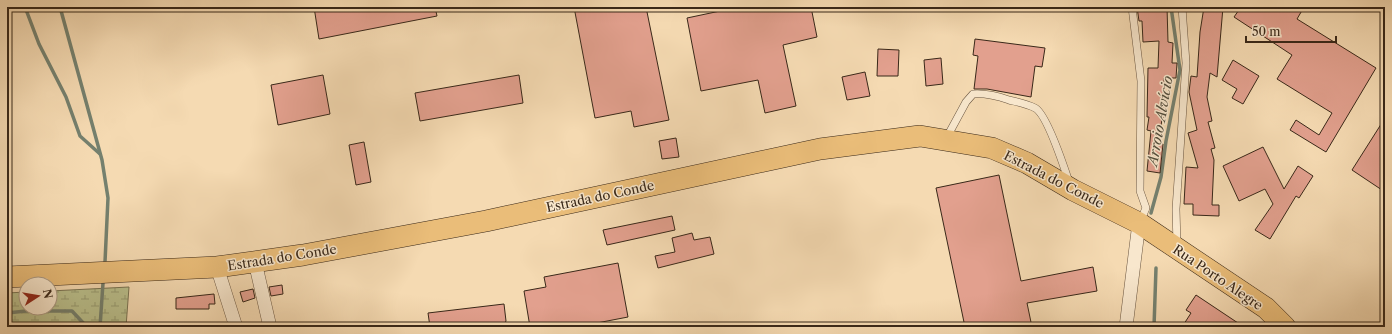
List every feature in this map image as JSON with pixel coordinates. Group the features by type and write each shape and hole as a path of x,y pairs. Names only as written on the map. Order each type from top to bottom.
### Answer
{"main road":[{"name":"Estrada do Conde","path":"7,277 217,267 303,255 486,221 820,149 920,136 992,148 1026,163 1073,190 1139,223 1173,246"},
{"name":"Rua Porto Alegre","path":"1173,246 1266,308 1285,327"}],"street":[{"path":"1126,327 1139,223"},
{"path":"255,262 270,327"},
{"path":"217,267 236,327"}],"lane":[{"path":"1132,7 1141,81 1140,191 1146,208 1139,223"},
{"path":"1173,246 1186,63 1182,7"},
{"path":"945,139 966,102 973,94 980,93 999,97 1036,108 1042,114 1049,127 1073,190"}],"green space":[{"path":"129,287 126,327 7,327 7,293 18,292 18,316 58,316 58,291"}],"building":[{"path":"314,7 435,7 437,16 319,39"},
{"path":"574,7 646,7 669,120 634,127 631,111 595,118"},
{"path":"739,7 811,7 817,37 783,45 796,106 765,113 758,80 701,91 687,18"},
{"path":"1137,7 1167,7 1168,42 1173,43 1172,63 1177,63 1176,78 1164,78 1164,118 1162,118 1159,144 1163,144 1160,173 1147,171 1151,131 1147,130 1149,117 1147,117 1148,68 1158,68 1159,41 1143,42 1142,21 1139,21"},
{"path":"1204,7 1223,7 1217,77 1210,73 1207,97 1212,121 1208,122 1215,148 1211,149 1214,160 1212,205 1219,205 1219,216 1193,215 1193,204 1184,204 1186,167 1198,168 1188,133 1197,130 1189,92 1191,76 1197,77 1200,32"},
{"path":"1241,7 1304,7 1297,19 1376,68 1326,152 1290,130 1296,120 1319,135 1332,113 1277,79 1292,55 1234,17"},
{"path":"975,39 1045,48 1042,67 1035,66 1031,97 987,89 974,89 978,56 973,55"},
{"path":"878,49 899,50 898,76 877,76"},
{"path":"941,58 943,84 926,86 924,60"},
{"path":"1233,60 1259,76 1243,104 1232,98 1237,89 1222,80"},
{"path":"865,72 870,96 847,100 842,77"},
{"path":"323,75 330,114 278,125 271,85"},
{"path":"519,75 523,103 420,121 415,93"},
{"path":"1385,118 1385,192 1352,170"},
{"path":"676,138 679,157 662,159 659,141"},
{"path":"364,142 371,182 356,185 349,145"},
{"path":"1263,147 1284,189 1298,166 1313,176 1299,198 1296,196 1270,239 1255,230 1273,204 1265,189 1239,201 1223,166"},
{"path":"999,175 1021,281 1093,267 1097,291 1027,303 1032,327 965,327 936,188"},
{"path":"672,216 675,230 607,245 603,230"},
{"path":"692,233 694,240 710,237 714,254 658,268 655,256 675,252 672,238"},
{"path":"618,263 628,317 576,327 530,327 524,291 546,287 544,277"},
{"path":"282,285 283,294 271,296 269,287"},
{"path":"253,289 255,298 243,302 240,292"},
{"path":"214,294 215,304 209,304 209,309 176,309 176,298"},
{"path":"1196,295 1244,327 1182,327 1191,313 1186,310"},
{"path":"504,304 506,321 503,327 430,327 428,313"}],"waterway":[{"path":"25,7 39,44 66,97 80,136 100,154"},
{"path":"60,7 102,160 108,198 105,262"},
{"name":"Arroio Alvício","path":"1151,213 1161,177 1166,141 1180,70 1171,7"},
{"name":"Arroio Alvício","path":"1154,327 1156,268"},
{"path":"100,327 103,283"},
{"path":"7,313 26,311 72,311 87,327"}]}
